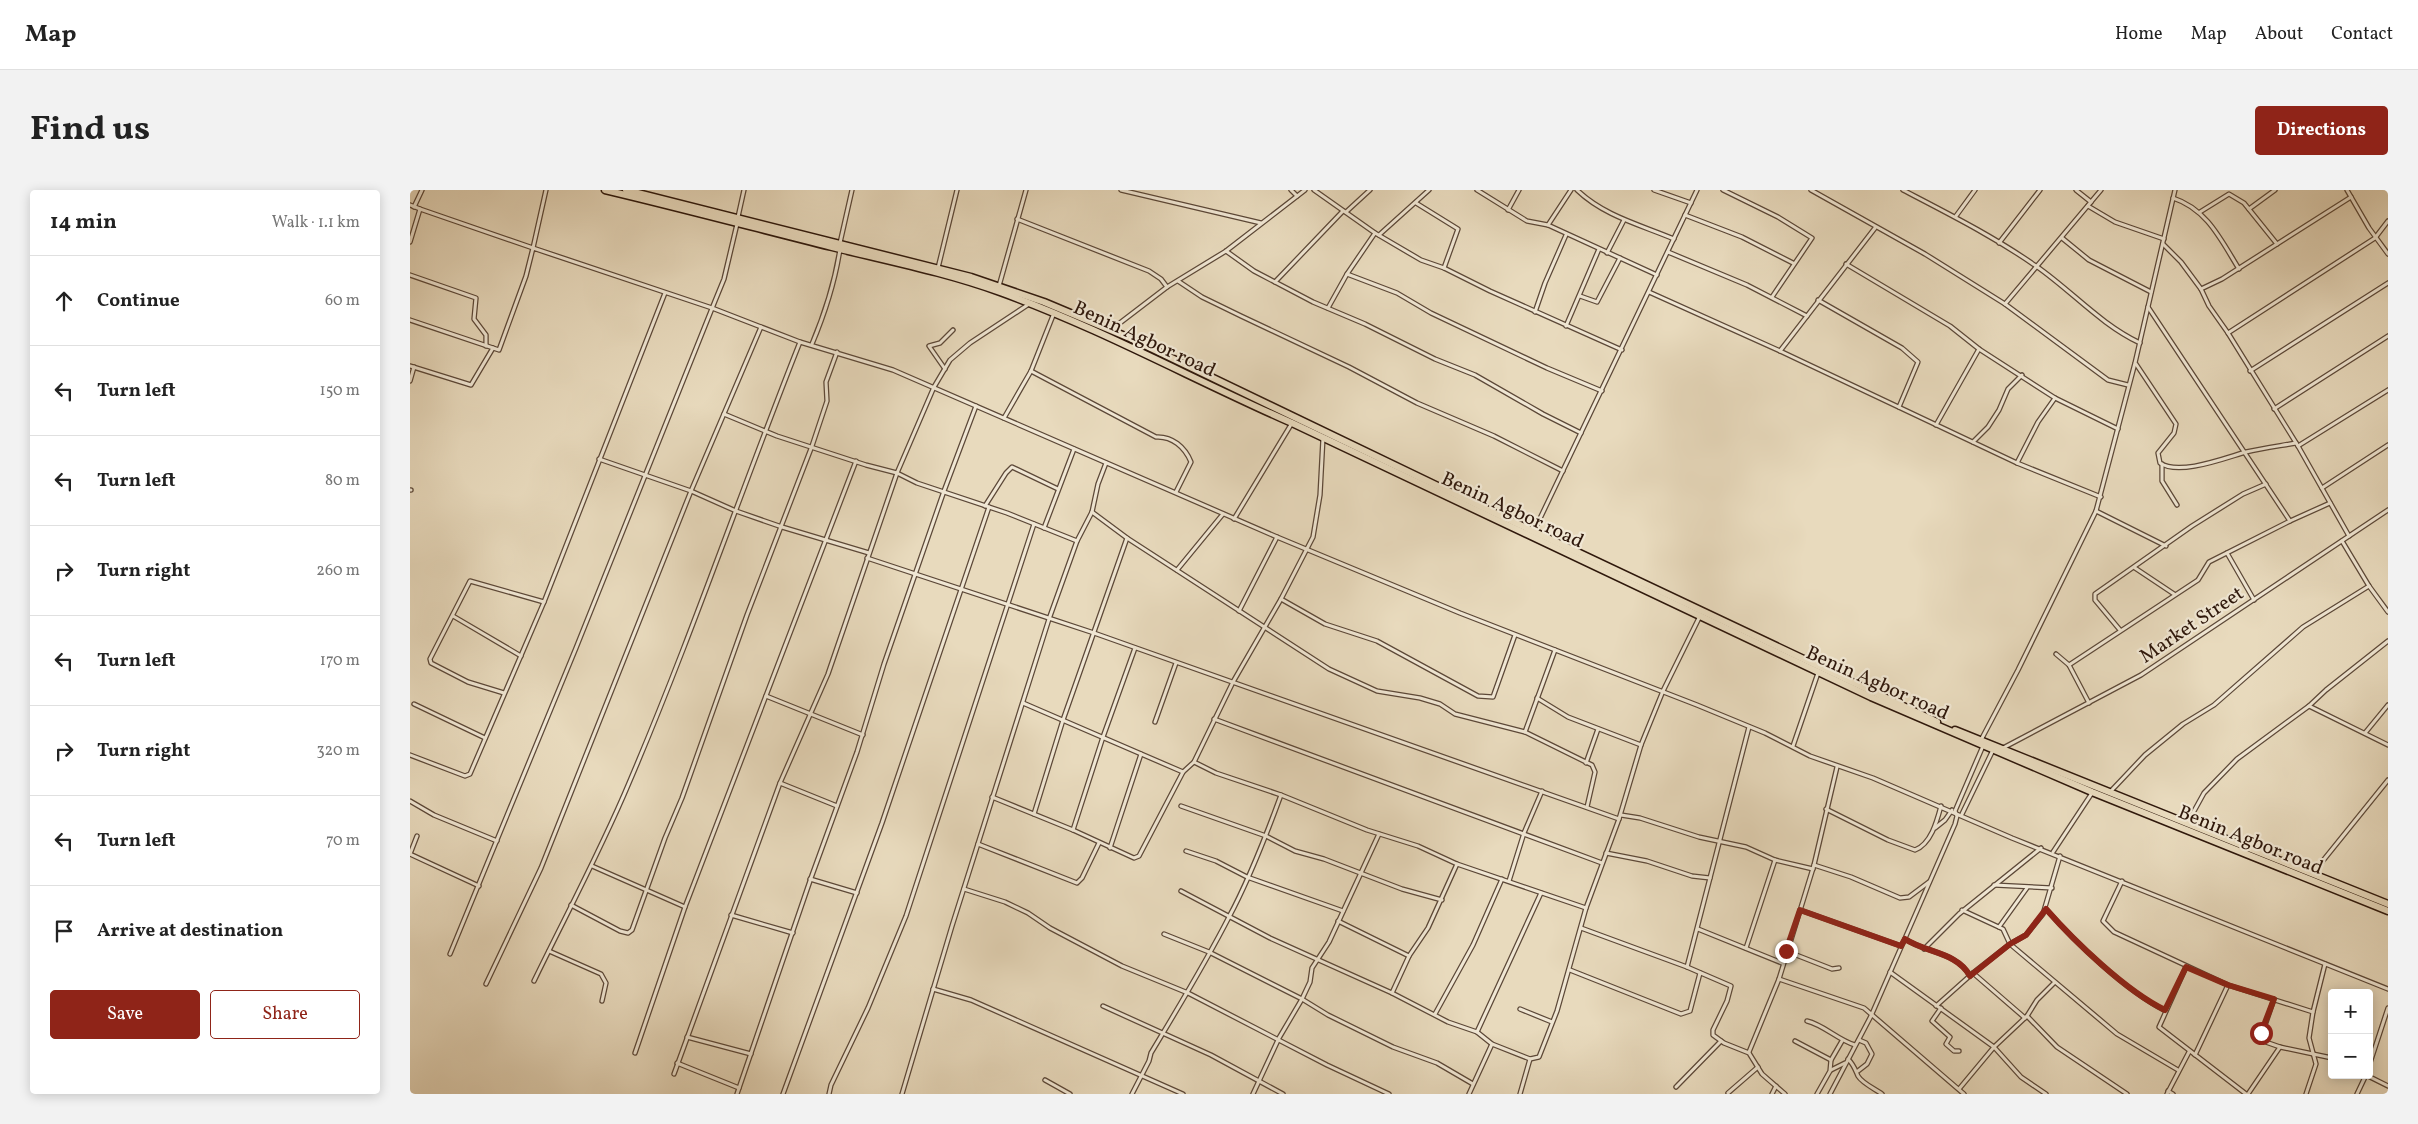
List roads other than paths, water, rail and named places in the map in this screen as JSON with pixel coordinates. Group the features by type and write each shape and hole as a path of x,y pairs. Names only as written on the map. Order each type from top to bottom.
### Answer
{"highway":[{"name":"Benin Agbor road","path":"605,190 938,269 999,286 1111,330 1983,743 2092,792 2388,911"},
{"name":"Benin Agbor road","path":"626,190 638,191 737,220"},
{"name":"Benin Agbor road","path":"840,246 998,291 1118,340 1225,393 1292,422 1818,672 1983,743"},
{"path":"1225,393 1229,386"},
{"name":"Benin Agbor road","path":"1994,748 2002,749 2112,791 2388,904"}],"street":[{"path":"414,207 422,190"},
{"path":"410,320 499,350 533,248 546,190"},
{"path":"450,954 580,639 724,279 744,190"},
{"path":"812,344 824,313 837,268 852,190"},
{"path":"938,269 957,190"},
{"path":"999,286 1026,190"},
{"path":"1121,190 1262,223"},
{"path":"1291,190 1297,196"},
{"path":"1111,330 1167,287 1226,251 1305,190"},
{"path":"1314,190 1377,234 1421,260 1444,268 1535,312 1622,350"},
{"path":"1276,282 1345,212 1370,190"},
{"path":"1328,308 1348,274 1377,234 1416,203 1429,190"},
{"path":"1477,190 1527,221 1548,226 1657,275"},
{"path":"1508,210 1520,190"},
{"path":"1548,226 1571,190"},
{"path":"1577,190 1624,220 1674,239"},
{"path":"1654,190 1691,203"},
{"path":"1533,531 1622,350 1697,190"},
{"path":"1723,190 1778,217 1812,238 1793,263 1772,297"},
{"path":"1811,190 1875,228 1925,254 2005,304 2108,380 2128,385"},
{"path":"1904,190 1956,216 2037,266 2121,334 2140,343"},
{"path":"1915,196 1919,190"},
{"path":"1956,216 1976,190"},
{"path":"1999,243 2040,190"},
{"path":"2076,190 2091,202"},
{"path":"2005,304 2101,190"},
{"path":"1826,809 1888,840 1914,850 1920,848 1935,828 1953,811 1983,743 2096,511 2140,343 2175,190"},
{"path":"2249,209 2275,190"},
{"path":"2348,190 2350,197 2375,238 2388,254"},
{"path":"2200,212 2229,194 2249,209 2276,244"},
{"path":"2201,289 2238,269 2350,197"},
{"path":"2173,198 2188,203 2200,212 2212,226 2238,269"},
{"path":"1416,203 1458,228 1444,268"},
{"path":"410,205 712,308 800,342 812,344 893,370 1305,549 1515,635 1663,691 1749,726 1837,767 1873,778 2388,989"},
{"path":"2088,206 2114,222 2164,239"},
{"path":"410,242 420,209"},
{"path":"1685,215 1750,241 1793,263"},
{"path":"1017,220 1149,271 1161,279 1167,287"},
{"path":"1608,253 1624,220"},
{"path":"2228,333 2375,238 2388,221"},
{"path":"1780,351 1875,228"},
{"path":"1535,312 1545,283 1566,235"},
{"path":"2062,238 2089,260 2151,292"},
{"path":"2163,244 2181,262 2201,289 2209,306 2228,333 2297,444 2349,536"},
{"path":"1566,326 1599,249"},
{"path":"1226,251 1254,271 1435,359 1475,375 1543,414 1581,433"},
{"path":"1668,252 1772,297 1807,316"},
{"path":"1580,296 1597,302 1620,258"},
{"path":"1846,264 1950,326 1979,349 2055,398 2118,429"},
{"path":"1348,274 1397,293 1431,313 1502,345 1547,368 1602,391"},
{"path":"410,275 476,298 474,319 486,334 486,346"},
{"path":"1178,281 1202,297 1349,367 1417,403 1494,436 1563,470"},
{"path":"2250,371 2388,283"},
{"path":"1649,292 2017,462 2101,497"},
{"path":"410,755 468,776 470,774 544,602 665,293"},
{"path":"1818,300 1902,348 1918,362 1899,407"},
{"path":"674,1074 780,784 828,674 897,473 934,387 950,360 970,343 1030,303"},
{"path":"2147,306 2290,520"},
{"path":"1004,418 1031,371 1054,313"},
{"path":"486,984 541,868 691,491 761,327"},
{"path":"945,369 929,346 940,343 953,330"},
{"path":"2274,409 2388,336"},
{"path":"534,981 592,866 649,735 736,511 764,431 800,342"},
{"path":"410,381 412,367 471,385 493,348"},
{"path":"1936,425 1979,349"},
{"path":"571,905 620,931 628,933 632,930 665,838 682,798 747,615 812,446 827,401 826,382 837,352"},
{"path":"2135,363 2175,420 2174,433 2158,453 2162,464 2162,481 2177,505"},
{"path":"1031,371 1156,436 1166,437 1177,442 1191,462 1176,492"},
{"path":"1973,442 1988,427 2000,410 2008,389 2022,375"},
{"path":"2162,464 2169,468 2199,465 2246,452 2297,444 2388,390"},
{"path":"2017,462 2038,422 2055,398"},
{"path":"737,1094 810,880 863,734 884,664 944,491 976,406"},
{"path":"724,414 764,431 897,473 916,483 987,506 1077,541"},
{"path":"1234,519 1292,422"},
{"path":"992,797 1073,830 1134,858 1139,856 1183,772 1194,762 1233,682 1281,599 1305,549 1313,537 1323,437"},
{"path":"2322,488 2388,445"},
{"path":"1044,528 1074,449"},
{"path":"599,459 691,491 736,511 869,554"},
{"path":"635,1053 685,907 856,461"},
{"path":"902,1094 992,797 1049,619 1077,541 1092,512 1098,484 1106,463"},
{"path":"783,1094 857,893 987,506 1001,480 1012,467 1058,489"},
{"path":"2120,630 2095,600 2095,594 2135,568 2192,526 2243,494 2266,484"},
{"path":"2069,665 2174,594 2198,580 2209,562 2290,520 2330,503"},
{"name":"Market Street","path":"2002,749 2141,675 2388,510"},
{"path":"2096,511 2166,546"},
{"path":"1092,512 1128,538 1329,669 1377,691 1420,698 1440,704 1455,714 1525,732 1595,767 1587,807"},
{"path":"1177,570 1223,514"},
{"path":"829,1094 831,1085 857,1032 903,923 1034,524"},
{"path":"1239,611 1277,537"},
{"path":"1034,814 1063,720 1128,538"},
{"path":"2342,540 2369,586 2388,612"},
{"path":"2227,553 2254,600"},
{"path":"867,558 1094,633 1587,807 1620,817 1746,847 1775,860 1813,867 1851,878 1900,898 1909,897 1930,881"},
{"path":"2135,568 2174,594"},
{"path":"504,693 468,682 430,661 470,581 544,602"},
{"path":"2112,791 2144,755 2183,724 2214,705 2303,627 2369,586"},
{"path":"1281,599 1325,624 1377,641 1478,696 1493,697 1515,635"},
{"path":"452,616 521,656"},
{"path":"1182,891 1270,938 1392,993 1448,1022 1477,1032 1492,1044 1530,1059 1539,1057 1570,970 1586,908 1620,817 1641,745 1663,691 1700,616"},
{"path":"2188,822 2204,793 2237,759 2309,706 2326,690 2388,641"},
{"path":"1073,830 1103,737 1135,648"},
{"path":"1525,732 1555,650"},
{"path":"2056,654 2069,665 2089,703"},
{"path":"1155,722 1176,663"},
{"path":"1792,746 1818,672"},
{"path":"766,696 863,734"},
{"path":"1537,698 1568,717 1641,745"},
{"path":"1023,703 1183,772"},
{"path":"414,704 485,738"},
{"path":"2365,733 2388,705"},
{"path":"2309,706 2388,746"},
{"path":"1214,719 1404,791 1524,833 1602,864"},
{"path":"1687,967 1749,726"},
{"path":"1586,763 1598,729"},
{"path":"1830,1094 1871,1016 1957,816 1962,814 1994,748"},
{"path":"1110,848 1141,754"},
{"path":"1194,762 1216,773 1281,795 1379,834 1418,846 1457,864 1586,908"},
{"path":"1748,1053 1779,979 1813,867 1837,767"},
{"path":"2313,873 2388,780"},
{"path":"780,784 837,806"},
{"path":"1509,881 1524,833 1542,791"},
{"path":"2053,852 2092,792"},
{"path":"1132,1094 1149,1061 1151,1053 1188,993 1230,917 1266,836 1281,795"},
{"path":"410,801 434,815 497,841"},
{"path":"1181,806 1266,836 1295,851 1324,859 1402,889 1442,900"},
{"path":"1935,828 1941,806"},
{"path":"1953,811 1957,816"},
{"path":"1253,1094 1279,1038 1302,999 1310,982 1312,968 1319,959 1343,912 1379,834"},
{"path":"418,836 410,854 479,886"},
{"path":"978,844 1077,883 1082,878 1100,843"},
{"path":"1924,949 1962,910 2041,848"},
{"path":"1186,851 1216,861 1247,877 1343,912"},
{"path":"1606,853 1647,861 1692,876 1710,878"},
{"path":"1936,1006 1971,974 2010,944 2026,935 2046,909 2060,856"},
{"path":"1746,948 1775,860"},
{"path":"1392,993 1409,956 1428,928 1457,864"},
{"path":"592,866 685,907"},
{"path":"1435,1014 1473,945 1502,879"},
{"path":"810,880 857,893"},
{"path":"2122,881 2104,923 2114,932 2228,985 2313,1012"},
{"path":"1993,885 2052,888"},
{"path":"1999,927 2027,888"},
{"path":"964,889 1005,902 1028,913 1050,928 1122,966 1188,993 1279,1038 1327,1065 1389,1094"},
{"path":"1477,1032 1541,893"},
{"path":"2046,909 2086,949 2144,1000 2165,1010"},
{"path":"1800,910 1901,946"},
{"path":"1962,910 2004,929 2010,944 2054,983 2117,1034 2178,1070"},
{"path":"731,915 793,933"},
{"path":"1338,921 1409,956"},
{"path":"1581,928 1687,967 1732,987 1712,1030 1714,1035 1721,1041 1748,1053 1762,1074 1784,1094"},
{"path":"1698,929 1782,964"},
{"path":"1164,934 1209,952 1302,999 1328,1015 1393,1047 1437,1063 1473,1084"},
{"path":"1905,939 1924,949 1956,960 2026,1017 2057,1047 2127,1094"},
{"path":"549,951 601,974 606,984 602,1001"},
{"path":"1786,951 1832,969 1839,968"},
{"path":"2306,1094 2316,1064 2315,1054 2309,1038 2324,964"},
{"path":"2186,967 2165,1010 2159,1027 2189,1052 2247,1094 2280,1047"},
{"path":"1570,970 1681,1014 1690,1011 1700,973"},
{"path":"1890,972 1994,1047 2021,1077 2046,1094"},
{"path":"1779,979 1859,1006 1964,1094"},
{"path":"1959,1090 1994,1047 2026,1017 2037,1000 2054,983"},
{"path":"2194,1055 2228,985"},
{"path":"933,989 970,1000 1183,1094"},
{"path":"2274,999 2260,1037 2263,1042 2328,1057"},
{"path":"1104,1006 1211,1056 1283,1094"},
{"path":"1941,1008 1932,1021 1950,1037 1946,1044 1954,1051 1959,1051"},
{"path":"2373,1054 2388,1008"},
{"path":"1520,1009 1552,1022"},
{"path":"1807,1021 1816,1023 1842,1041 1855,1045"},
{"path":"687,1037 751,1054"},
{"path":"1858,1071 1867,1064 1872,1054 1866,1043 1859,1040"},
{"path":"1676,1087 1721,1041"},
{"path":"1795,1041 1831,1060"},
{"path":"1817,1094 1830,1071 1831,1060 1842,1041"},
{"path":"1469,1094 1492,1044"},
{"path":"2173,1094 2168,1093 2178,1070 2189,1052"},
{"path":"1520,1094 1530,1059"},
{"path":"1847,1061 1858,1071 1858,1076 1863,1081 1882,1094"},
{"path":"1830,1071 1847,1061"},
{"path":"677,1063 739,1088"},
{"path":"1728,1093 1758,1067"},
{"path":"2357,1094 2366,1075 2388,1086"},
{"path":"1044,1080 1070,1094"},
{"path":"1772,1094 1776,1086"}]}
